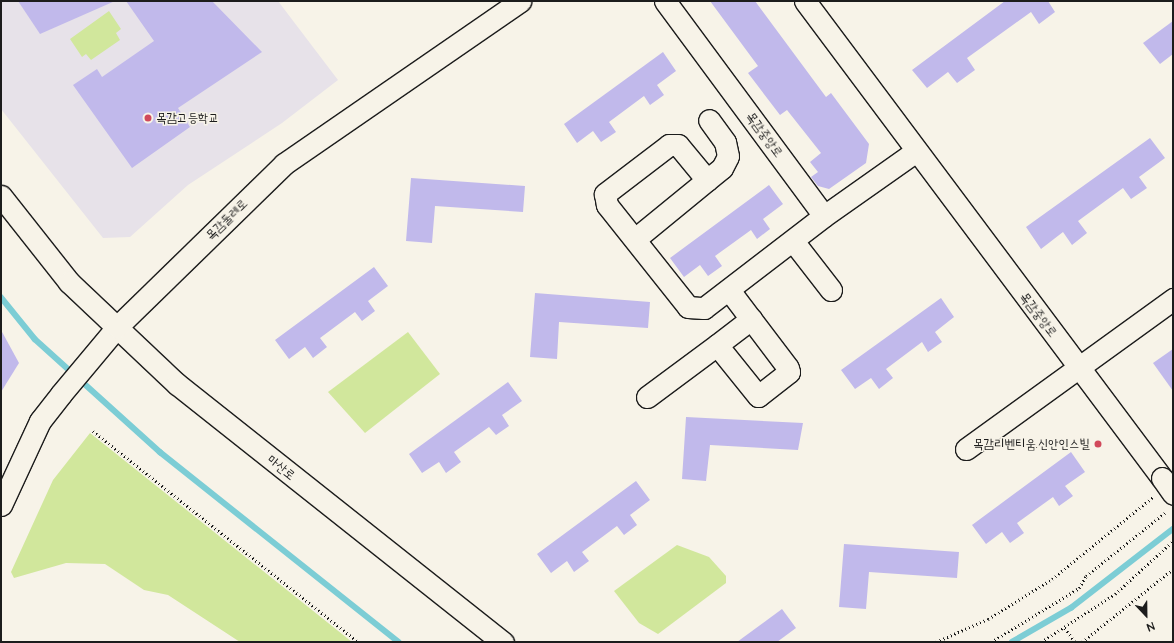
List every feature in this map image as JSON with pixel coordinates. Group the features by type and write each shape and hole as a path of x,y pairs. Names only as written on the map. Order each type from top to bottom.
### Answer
{"street":[{"name":"목감둘레로","path":"1,505 8,472 40,421 89,360 117,327 284,164 520,1"},
{"name":"목감중앙로","path":"665,1 824,216"},
{"name":"목감중앙로","path":"805,1 1078,368 1165,494"},
{"path":"635,238 722,168 728,156 725,142 710,120"},
{"path":"707,180 678,145 669,145 605,194 607,205 635,238 688,307 704,308 824,216 916,151"},
{"name":"마산로","path":"1,196 69,282 177,384 503,642"},
{"path":"793,241 831,290"},
{"path":"717,345 758,396 787,375 788,368 729,290"},
{"path":"966,449 1173,299"},
{"path":"647,398 750,319"}],"path":[{"path":"93,431 358,642"},
{"path":"936,642 988,619 1052,579 1165,494"},
{"path":"991,642 1079,588 1086,576 1165,494"},
{"path":"1041,642 1065,628 1115,594 1173,541"},
{"path":"1082,642 1173,569"},
{"path":"1065,628 1075,642"}],"shaded area":[{"name":"목감고등학교","path":"1,1 278,1 338,80 282,123 188,185 130,237 103,238 1,109"}],"green space":[{"path":"109,11 121,29 116,33 120,40 91,60 86,54 82,57 70,39"},
{"path":"408,332 440,374 365,433 328,392"},
{"path":"90,433 352,642 240,642 168,595 144,590 105,564 66,563 14,578 11,572 53,480"},
{"path":"677,545 709,557 726,576 726,583 658,634 639,623 614,591"}],"building":[{"path":"18,1 115,1 40,34"},
{"path":"126,1 212,1 262,52 178,108 190,127 132,168 73,85 97,69 102,77 154,41"},
{"path":"710,1 755,1 826,97 831,93 869,144 866,163 829,189 818,186 811,177 818,172 810,162 821,153 787,110 780,115 748,73 758,66"},
{"path":"1005,1 1048,1 1055,12 1039,24 1031,12 967,58 975,70 957,83 948,72 927,88 912,70"},
{"path":"1173,21 1173,54 1160,64 1143,43"},
{"path":"663,52 676,71 657,85 664,95 650,105 644,96 609,122 616,132 601,142 593,131 577,143 564,124"},
{"path":"1150,138 1165,158 1139,177 1147,188 1131,199 1123,188 1078,221 1087,233 1072,245 1063,232 1041,249 1026,227"},
{"path":"411,178 525,186 523,212 435,206 432,243 406,241"},
{"path":"769,185 783,204 763,219 770,229 757,239 751,230 715,256 722,266 708,276 700,265 684,277 670,258"},
{"path":"374,267 388,286 368,301 375,311 362,321 355,312 320,338 327,347 313,358 305,347 289,359 275,340"},
{"path":"535,293 650,302 648,328 559,322 557,359 530,357"},
{"path":"941,298 954,317 935,332 942,342 928,352 922,342 886,369 893,378 879,389 871,378 855,389 841,370"},
{"path":"1,330 19,363 1,392"},
{"path":"1173,349 1173,391 1153,363"},
{"path":"508,382 522,401 502,415 509,426 496,435 489,427 454,452 461,462 446,473 439,462 422,473 409,454"},
{"path":"686,417 803,423 798,450 710,445 706,481 682,479"},
{"path":"1071,452 1085,472 1065,486 1073,496 1059,506 1053,497 1017,523 1024,533 1010,543 1002,532 986,544 972,525"},
{"path":"636,481 650,500 630,515 637,525 624,535 617,526 582,552 589,561 574,572 567,561 551,573 537,554"},
{"path":"844,544 959,552 957,578 869,572 866,609 839,607"},
{"path":"782,609 796,628 777,642 737,642"}],"waterway":[{"path":"1,297 35,339 160,452 399,642"},
{"path":"1012,642 1071,608 1173,529"}],"place":[{"name":"목감고등학교","path":"148,118"},
{"name":"목감리벤티움.신안인스빌","path":"1098,444"}]}
